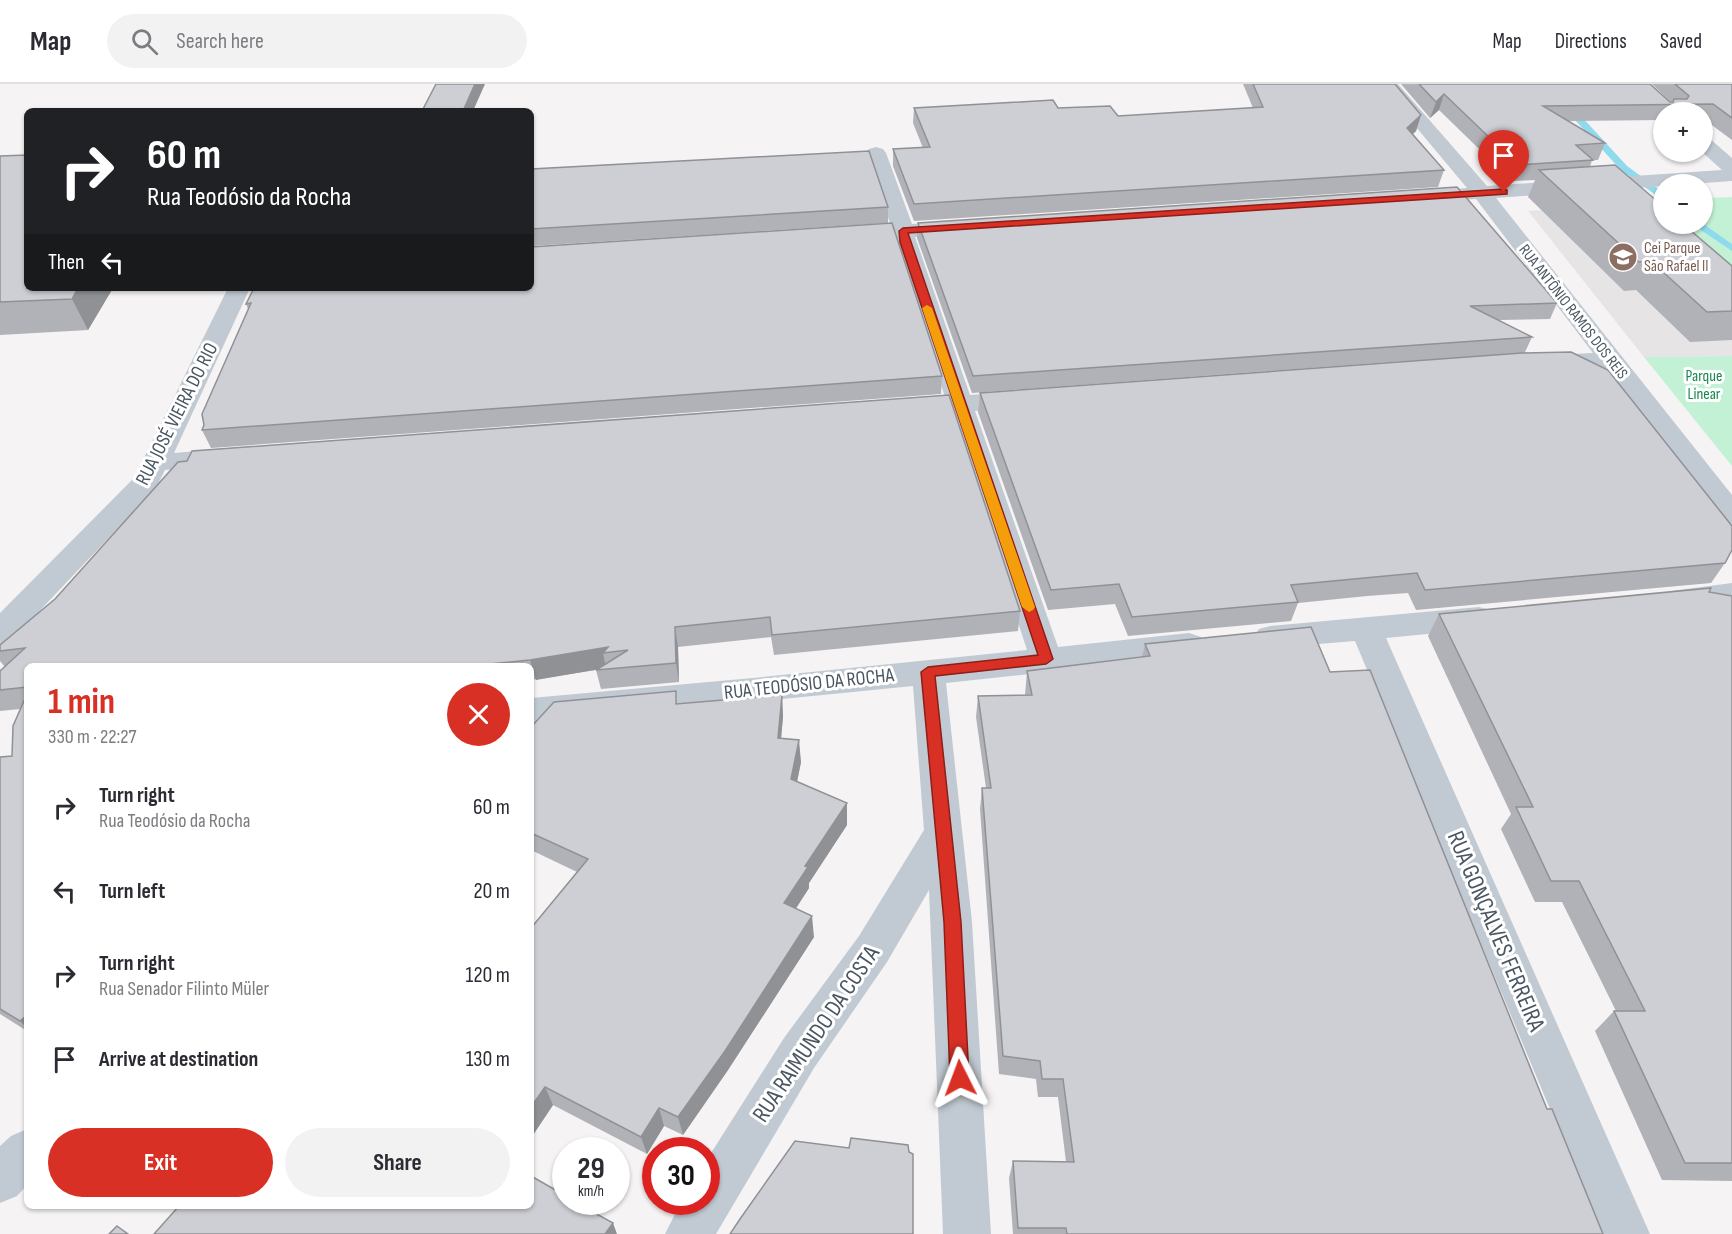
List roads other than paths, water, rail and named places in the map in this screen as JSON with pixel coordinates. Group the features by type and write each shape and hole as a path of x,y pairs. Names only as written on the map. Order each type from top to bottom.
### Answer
{"street":[{"name":"RUA ANTÔNIO RAMOS DOS REIS","path":"1389,84 1482,193 1732,515"},
{"path":"1713,152 1732,168"},
{"path":"876,153 1046,659"},
{"path":"1398,199 1732,176"},
{"path":"833,236 986,226"},
{"name":"RUA JOSÉ VIEIRA DO RIO","path":"0,633 146,482 238,291"},
{"path":"1523,362 1610,360"},
{"path":"877,410 1054,397"},
{"path":"156,463 262,454"},
{"path":"1652,602 1732,594"},
{"name":"RUA TEODÓSIO DA ROCHA","path":"534,711 1504,615"},
{"name":"RUA GONÇALVES FERREIRA","path":"1366,628 1626,1234"},
{"path":"928,672 952,922 967,1234"},
{"name":"RUA RAIMUNDO DA COSTA","path":"689,1234 799,1053 873,949 943,833"},
{"path":"0,1179 24,1155"}],"waterway":[{"path":"1566,105 1624,168 1653,190"},
{"path":"1712,234 1732,248"}],"place":[{"name":"Cei Parque São Rafael II","path":"1623,257"}],"park label":[{"name":"Parque Linear","path":"1704,385"}]}
